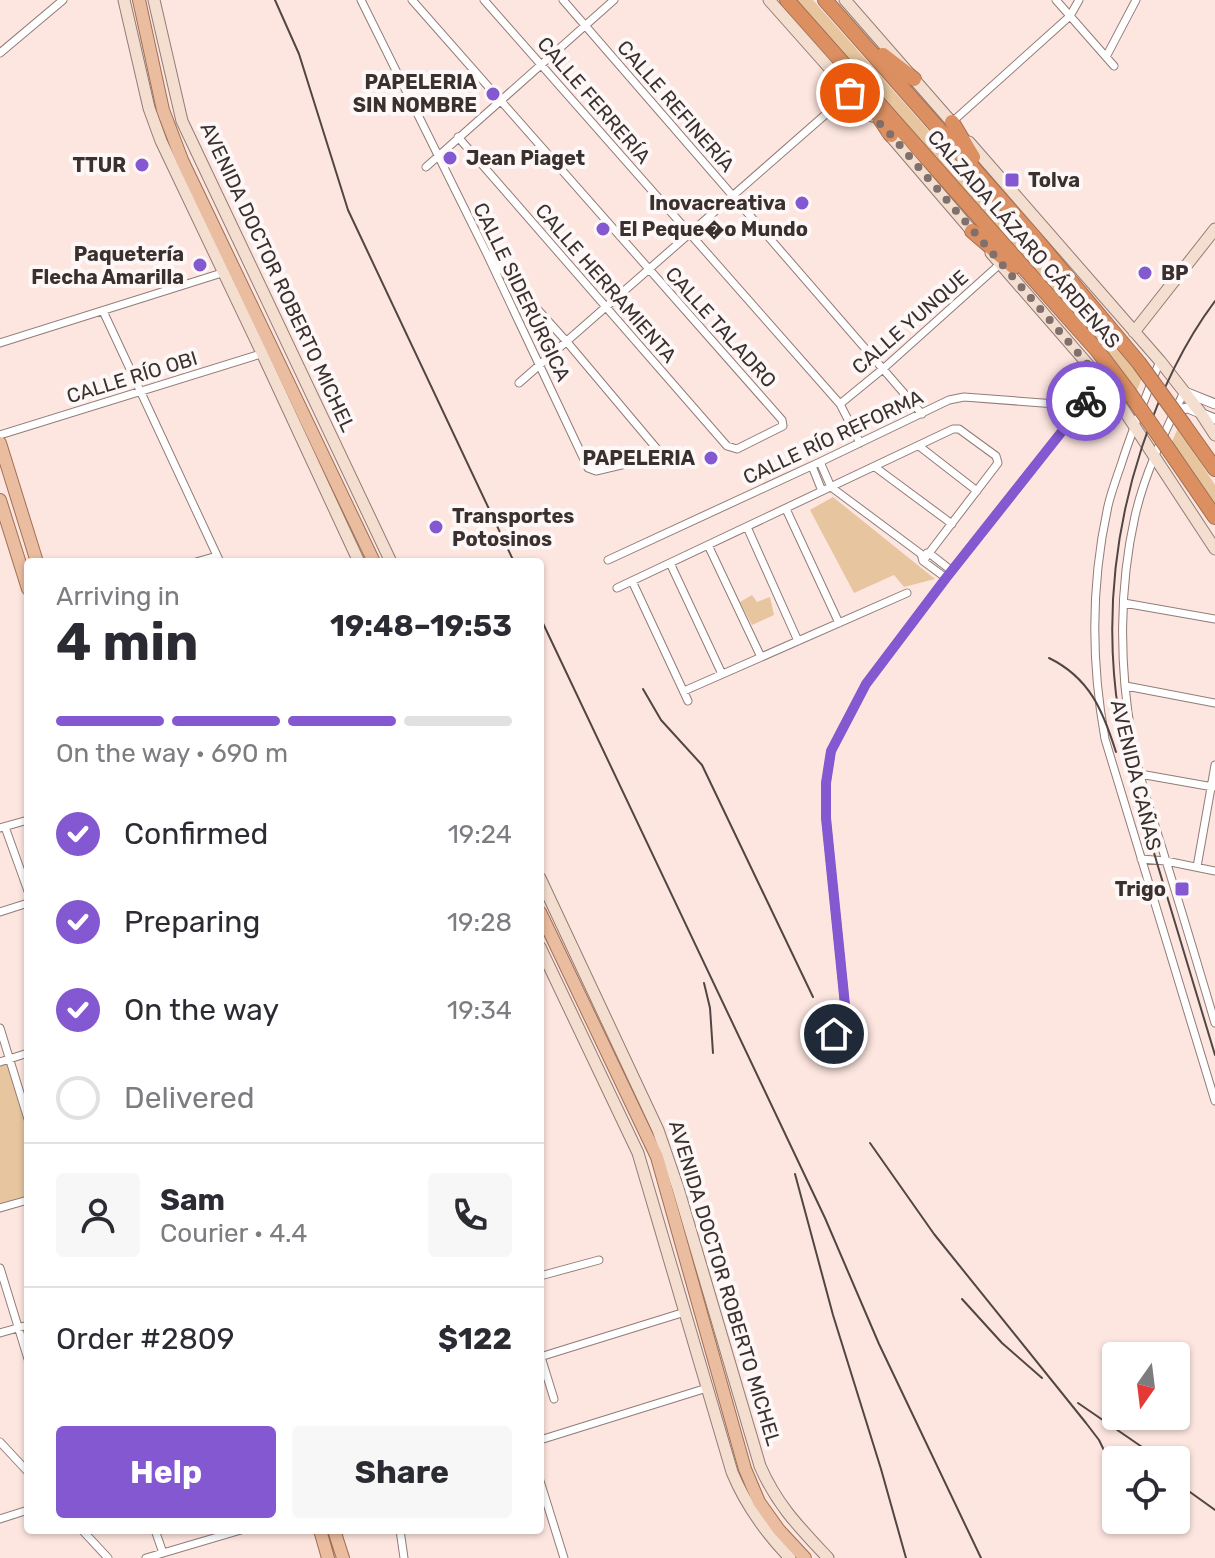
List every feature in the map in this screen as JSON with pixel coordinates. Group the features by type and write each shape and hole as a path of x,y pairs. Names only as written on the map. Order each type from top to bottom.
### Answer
{"highway":[{"path":"785,0 785,6 868,101 891,135"},
{"name":"CALZADA LÁZARO CÁRDENAS","path":"785,0 1097,350 1215,517"},
{"path":"827,0 888,60 914,79"},
{"name":"CALZADA LÁZARO CÁRDENAS","path":"827,0 1034,237 1139,363 1215,469"},
{"path":"952,122 967,149 1034,237"},
{"path":"972,231 1056,304"}],"main road":[{"name":"AVENIDA DOCTOR ROBERTO MICHEL","path":"124,0 149,108 161,141 372,558"},
{"name":"AVENIDA DOCTOR ROBERTO MICHEL","path":"139,0 163,110 229,271"},
{"name":"AVENIDA DOCTOR ROBERTO MICHEL","path":"154,0 182,121 389,558"},
{"name":"CALZADA LÁZARO CÁRDENAS","path":"769,0 891,135 1112,392 1215,549"},
{"name":"CALZADA LÁZARO CÁRDENAS","path":"845,0 1160,361 1215,435"},
{"path":"1134,332 1215,229"},
{"name":"AVENIDA DOCTOR ROBERTO MICHEL","path":"268,351 357,558"},
{"path":"0,443 36,558"},
{"path":"0,500 5,533 24,579"},
{"name":"AVENIDA DOCTOR ROBERTO MICHEL","path":"544,886 658,1130 678,1188 745,1469 759,1502 805,1558"},
{"name":"AVENIDA DOCTOR ROBERTO MICHEL","path":"544,920 657,1157 680,1240 769,1486 786,1513 828,1558"},
{"path":"554,941 567,935"},
{"path":"544,956 634,1141 732,1472 757,1520 790,1558"},
{"path":"665,1244 680,1240"},
{"path":"321,1534 328,1558"},
{"path":"335,1534 343,1558"}],"street":[{"path":"0,53 63,0"},
{"name":"CALLE SIDERÚRGICA","path":"361,0 590,469 596,471 653,459 657,449 567,342"},
{"name":"CALLE TALADRO","path":"412,0 784,424 737,449 731,448"},
{"name":"CALLE FERRERÍA","path":"484,0 840,404 860,443"},
{"name":"CALLE REFINERÍA","path":"563,0 922,414"},
{"path":"426,167 614,0"},
{"path":"1056,0 1114,66"},
{"path":"952,122 1070,16 1079,0"},
{"path":"1106,57 1136,0"},
{"path":"519,383 850,93"},
{"name":"CALLE HERRAMIENTA","path":"458,137 731,448"},
{"path":"486,252 567,342"},
{"name":"CALLE YUNQUE","path":"840,404 1000,264"},
{"path":"0,343 229,271"},
{"path":"103,311 219,558"},
{"name":"CALLE RÍO OBI","path":"0,435 268,351"},
{"name":"AVENIDA CAÑAS","path":"1160,361 1134,424 1108,504 1100,553 1094,643 1105,739 1215,1101"},
{"path":"834,1034 846,1015 826,818 827,767 831,751 866,684 1102,381"},
{"path":"1184,392 1215,404"},
{"name":"AVENIDA CAÑAS","path":"1184,392 1154,455 1135,515 1128,560 1123,634 1132,738 1140,774 1215,1023"},
{"name":"CALLE RÍO REFORMA","path":"608,560 958,397 1084,404"},
{"path":"1176,410 1188,408 1215,419"},
{"path":"617,588 953,429 959,429 996,456 997,466 924,556"},
{"path":"919,446 977,491"},
{"path":"820,462 831,487 949,574"},
{"path":"812,466 822,491"},
{"path":"875,467 952,524"},
{"path":"786,509 839,623"},
{"path":"747,527 798,641"},
{"path":"708,545 761,657"},
{"path":"670,563 722,674"},
{"path":"632,581 688,701"},
{"path":"684,691 907,593"},
{"path":"1124,603 1215,619"},
{"path":"1126,686 1215,703"},
{"path":"1197,867 1215,765"},
{"path":"1140,774 1213,788"},
{"path":"24,821 3,828 24,881"},
{"path":"1141,859 1215,871"},
{"path":"0,912 24,904"},
{"path":"0,1028 24,1106"},
{"path":"0,1062 24,1054"},
{"path":"0,1208 24,1201"},
{"path":"544,1275 599,1260"},
{"path":"0,1268 24,1347"},
{"path":"544,1356 685,1312"},
{"path":"0,1333 24,1326"},
{"path":"544,1369 554,1399"},
{"path":"544,1439 707,1388"},
{"path":"0,1442 24,1463"},
{"path":"544,1494 564,1558"},
{"path":"0,1519 24,1511"},
{"path":"86,1534 108,1558"},
{"path":"156,1534 163,1553"},
{"path":"146,1558 227,1534"},
{"path":"401,1534 404,1558"}],"shaded area":[{"path":"797,0 813,0 1115,341 1142,378 1135,395 1104,352"},
{"path":"1178,428 1215,485 1215,511 1171,444"},
{"path":"833,497 935,579 904,587 894,575 854,593 810,510"},
{"path":"752,595 757,602 770,597 774,615 752,625 740,602"},
{"path":"9,1061 24,1112 24,1199 0,1206 0,1064"}],"railway":[{"path":"275,0 299,54 348,210 512,558"},
{"path":"1215,301 1172,371 1142,447 1121,531 1112,617 1114,674 1125,746 1143,817 1215,1055"},
{"path":"544,625 825,1218 879,1344 981,1558"},
{"path":"1049,658 1075,675 1093,697 1116,752"},
{"path":"643,689 661,720 702,765 813,997"},
{"path":"704,983 710,1008 713,1053"},
{"path":"870,1143 934,1234 1102,1446"},
{"path":"795,1174 833,1315 906,1558"},
{"path":"962,1299 1002,1343 1042,1378"},
{"path":"1078,1403 1141,1446"},
{"path":"1190,1492 1215,1510"}],"way so far":[{"path":"850,93 891,135 1102,381 1086,401"}],"place":[{"name":"PAPELERIA SIN NOMBRE","path":"493,94"},
{"name":"Jean Piaget","path":"450,158"},
{"name":"TTUR","path":"142,165"},
{"name":"Tolva","path":"1012,180"},
{"name":"Inovacreativa","path":"802,203"},
{"name":"El Peque�o Mundo","path":"603,229"},
{"name":"Paquetería Flecha Amarilla","path":"200,265"},
{"name":"BP","path":"1145,273"},
{"name":"PAPELERIA","path":"711,458"},
{"name":"Transportes Potosinos","path":"436,527"},
{"name":"Trigo","path":"1182,889"}],"route":[{"path":"834,1034 846,1015 826,818 827,767 831,751 866,684 1086,401"}]}
